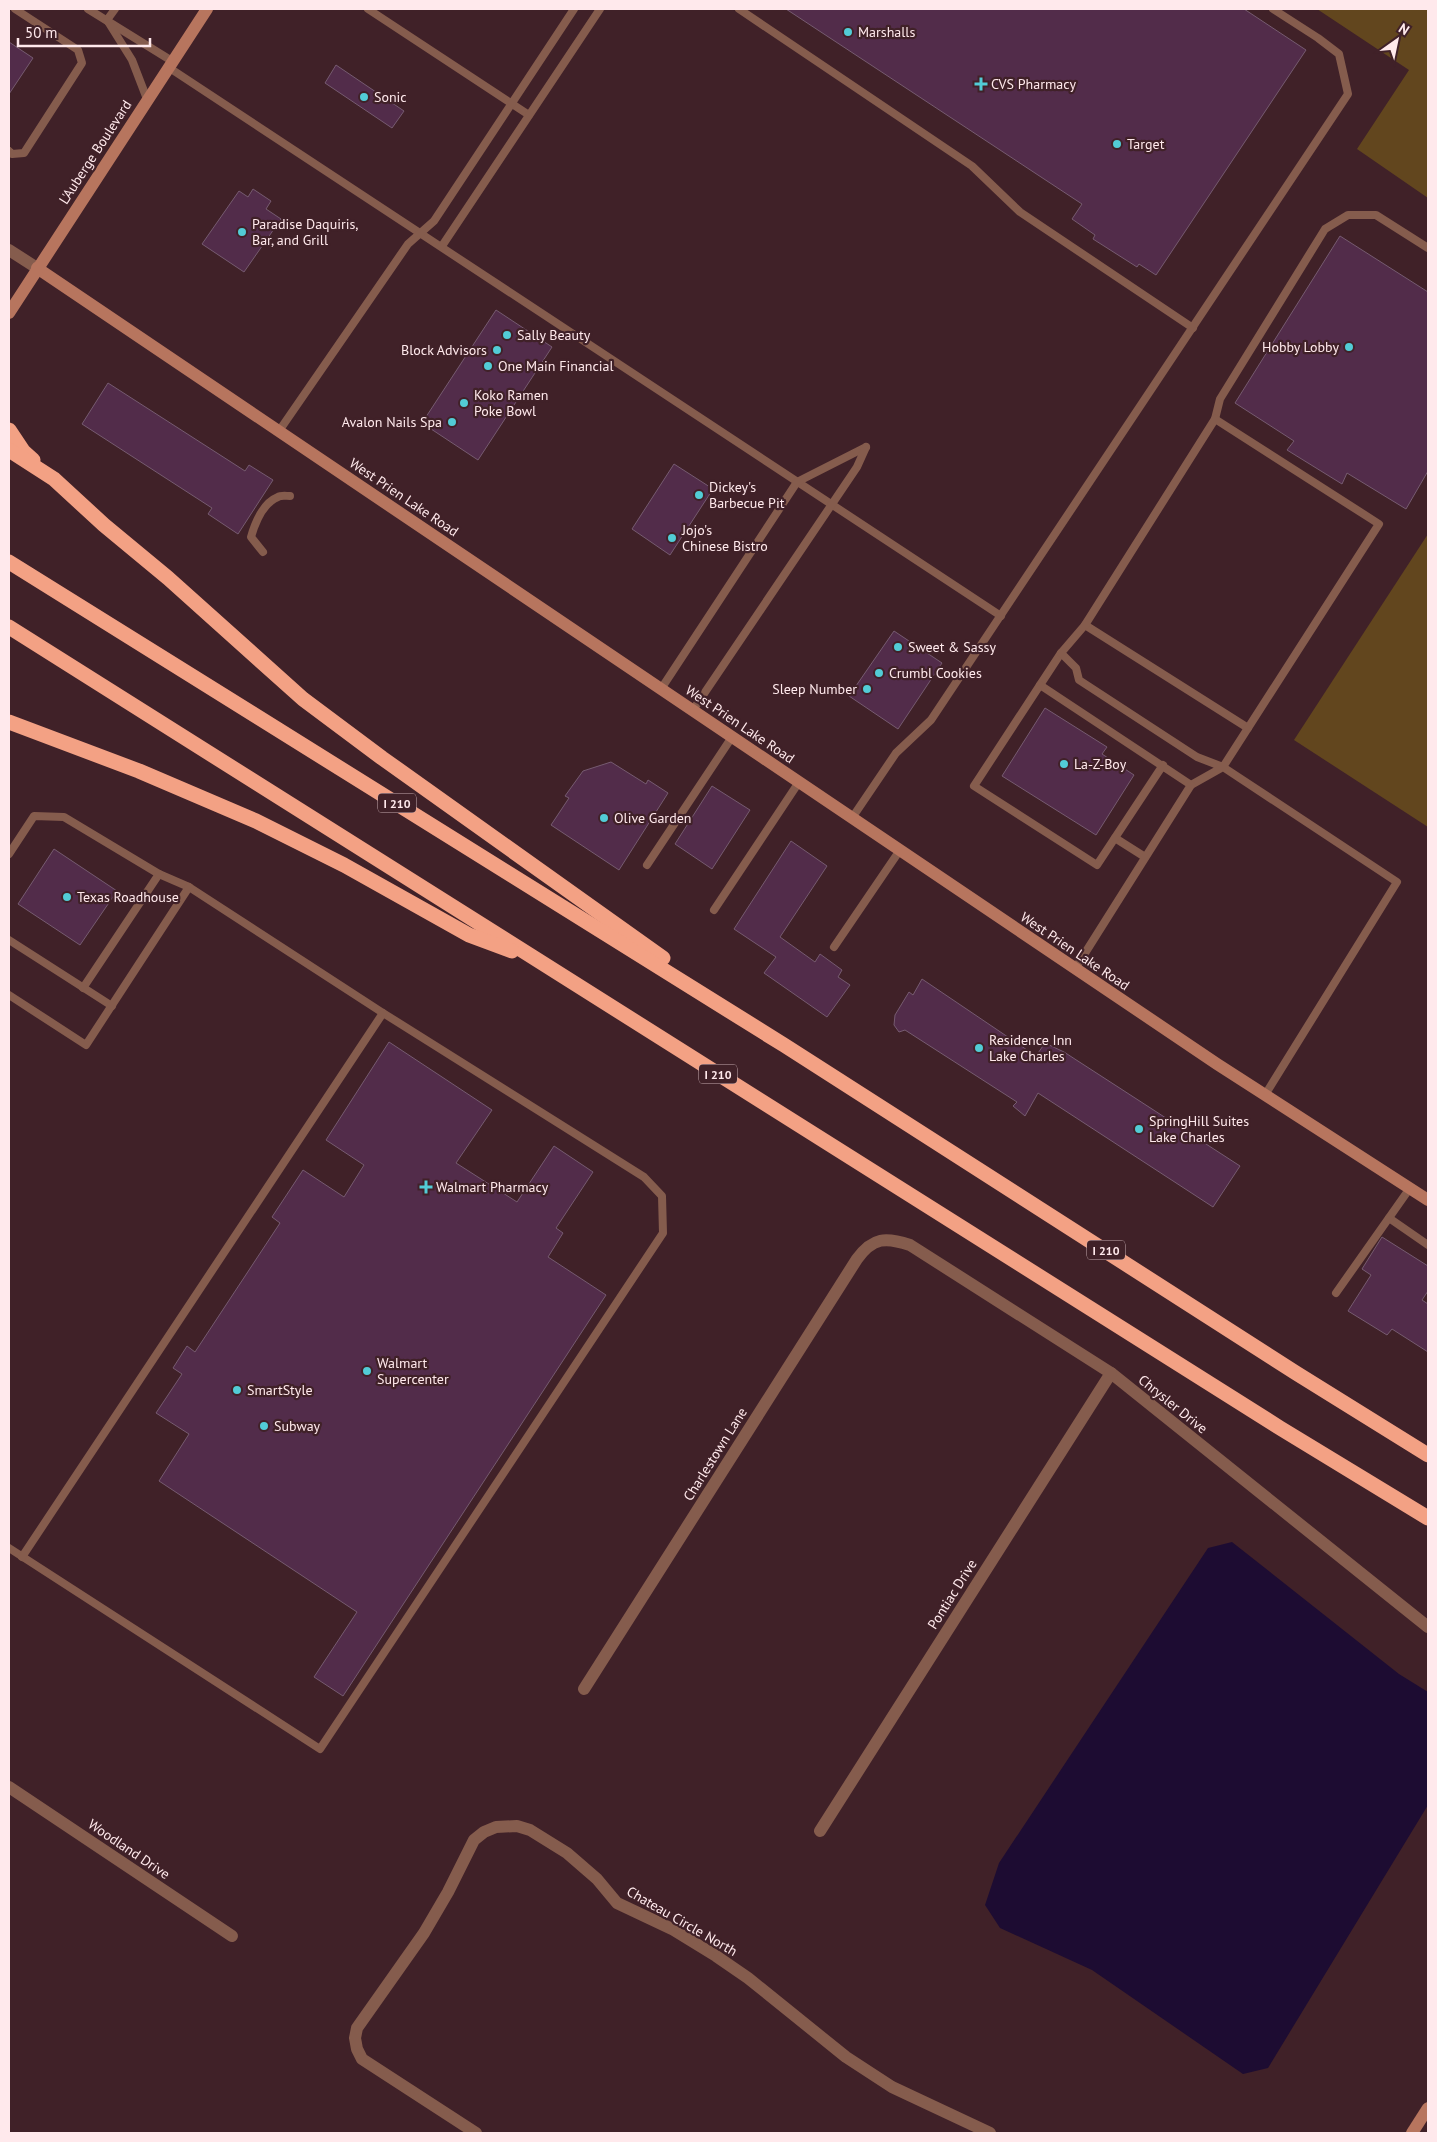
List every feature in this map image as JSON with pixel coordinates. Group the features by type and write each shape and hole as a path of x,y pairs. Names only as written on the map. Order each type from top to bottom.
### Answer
{"highway":[{"path":"9,430 24,450 104,525 168,578 303,700 784,1045"},
{"path":"9,450 54,479"},
{"name":"I 210","path":"9,562 784,1045 1296,1373 1428,1455"},
{"name":"I 210","path":"9,627 1280,1428 1428,1518"},
{"path":"9,722 139,771 256,821 344,865 469,935 541,962"}],"street":[{"name":"L'Auberge Boulevard","path":"9,313 207,9"},
{"path":"9,250 37,268"},
{"name":"West Prien Lake Road","path":"37,268 1075,969 1428,1200"},
{"name":"Chrysler Drive","path":"878,1241 886,1239 910,1245 1111,1373 1428,1627"},
{"name":"Charlestown Lane","path":"584,1689 857,1259 869,1246 878,1241"},
{"name":"Pontiac Drive","path":"820,1831 1111,1373"},
{"name":"Woodland Drive","path":"9,1788 232,1936"},
{"name":"Chateau Circle North","path":"476,2133 362,2058 354,2038 357,2028 424,1933 448,1892 474,1840 484,1832 496,1827 517,1826 530,1830 567,1853 597,1879 618,1903 672,1929 716,1956 779,2001 846,2057 892,2087 990,2133"},
{"path":"1412,2133 1428,2108"}],"lane":[{"path":"9,151 12,154 24,153 82,63 78,50 15,9"},
{"path":"88,9 421,233 1001,616"},
{"path":"107,20 114,9"},
{"path":"368,9 529,115"},
{"path":"279,431 408,244 434,221 574,9"},
{"path":"442,246 600,9"},
{"path":"739,9 972,166 1020,212 1193,328"},
{"path":"852,818 896,753 931,720 1348,94 1338,54 1318,38 1273,9"},
{"path":"107,20 132,60 147,99"},
{"path":"1163,765 1097,866 974,786 1060,653 1085,625 1215,419 1220,399 1325,229 1348,215 1376,215 1428,248"},
{"path":"1075,969 1191,785 1223,767 1379,524 1215,419"},
{"path":"661,689 797,482 866,447 857,467 693,710"},
{"path":"263,552 251,537 255,523 266,506 278,496 290,496"},
{"path":"1085,625 1248,728"},
{"path":"1060,653 1076,668 1079,680 1197,757 1223,767 1397,882 1265,1095"},
{"path":"1040,686 1191,785"},
{"path":"647,865 732,737"},
{"path":"714,910 799,782"},
{"path":"9,854 34,816 64,817 159,874 189,888 383,1013 644,1177 662,1196 663,1234 320,1750 9,1548"},
{"path":"1115,838 1145,857"},
{"path":"834,947 900,850"},
{"path":"83,988 159,874"},
{"path":"9,995 86,1045 189,888"},
{"path":"9,940 112,1006"},
{"path":"22,1557 383,1013"},
{"path":"1336,1293 1410,1188"},
{"path":"1389,1218 1428,1245"}],"shaded area":[{"path":"1317,9 1428,9 1428,198 1357,149 1409,70"},
{"path":"1428,534 1428,827 1294,740"},
{"path":"1232,1542 1399,1674 1428,1692 1428,1805 1268,2068 1243,2074 1092,1970 1000,1928 985,1905 999,1863 1208,1548"}],"building":[{"name":"Target","path":"786,9 1244,9 1306,50 1156,275 1139,264 1137,267 1093,239 1095,235 1072,219 1082,204"},
{"path":"9,42 33,58 9,94"},
{"name":"Sonic","path":"336,65 404,111 392,128 325,83"},
{"name":"Paradise Daquiris, Bar, and Grill","path":"253,189 271,201 266,209 281,219 244,272 202,244 239,191 248,197"},
{"name":"Hobby Lobby","path":"1340,236 1428,292 1428,471 1406,509 1347,473 1342,484 1287,450 1294,441 1235,403"},
{"path":"496,310 552,347 478,460 422,423"},
{"path":"108,383 245,471 249,465 273,480 238,534 208,514 212,508 82,424"},
{"path":"674,464 713,489 670,555 632,529"},
{"path":"894,631 942,663 898,729 849,696"},
{"name":"La-Z-Boy","path":"1045,708 1107,747 1102,754 1134,775 1096,835 1002,776"},
{"name":"Olive Garden","path":"611,762 646,784 648,780 668,793 619,870 551,825 569,798 565,796 583,771"},
{"path":"712,786 750,810 712,869 675,844"},
{"path":"791,841 827,866 780,937 815,962 820,954 842,970 838,977 850,985 827,1017 764,973 776,957 734,929"},
{"name":"Texas Roadhouse","path":"54,849 117,891 80,945 18,904"},
{"path":"922,979 1036,1056 1045,1043 1064,1052 1240,1166 1213,1207 1038,1093 1025,1116 1013,1106 1017,1102 905,1030 899,1032 894,1025 895,1015 909,992 913,995"},
{"name":"Walmart Supercenter","path":"389,1042 492,1110 456,1163 517,1202 554,1146 593,1172 556,1228 563,1233 548,1257 606,1295 343,1696 314,1677 357,1612 159,1481 189,1434 156,1413 182,1374 173,1368 187,1346 195,1352 280,1223 272,1217 303,1170 344,1197 364,1165 326,1140"},
{"path":"1382,1237 1428,1266 1428,1291 1422,1300 1428,1304 1428,1352 1392,1329 1387,1335 1348,1311 1371,1275 1362,1269"}],"place":[{"name":"Marshalls","path":"848,32"},
{"name":"CVS Pharmacy","path":"981,84"},
{"name":"Sonic","path":"364,97"},
{"name":"Target","path":"1117,144"},
{"name":"Paradise Daquiris, Bar, and Grill","path":"242,232"},
{"name":"Sally Beauty","path":"507,335"},
{"name":"Hobby Lobby","path":"1349,347"},
{"name":"Block Advisors","path":"497,350"},
{"name":"One Main Financial","path":"488,366"},
{"name":"Koko Ramen Poke Bowl","path":"464,403"},
{"name":"Avalon Nails Spa","path":"452,422"},
{"name":"Dickey's Barbecue Pit","path":"699,495"},
{"name":"Jojo's Chinese Bistro","path":"672,538"},
{"name":"Sweet & Sassy","path":"898,647"},
{"name":"Crumbl Cookies","path":"879,673"},
{"name":"Sleep Number","path":"867,689"},
{"name":"La-Z-Boy","path":"1064,764"},
{"name":"Olive Garden","path":"604,818"},
{"name":"Texas Roadhouse","path":"67,897"},
{"name":"Residence Inn Lake Charles","path":"979,1048"},
{"name":"SpringHill Suites Lake Charles","path":"1139,1129"},
{"name":"Walmart Pharmacy","path":"426,1187"},
{"name":"Walmart Supercenter","path":"367,1371"},
{"name":"SmartStyle","path":"237,1390"},
{"name":"Subway","path":"264,1426"}]}
